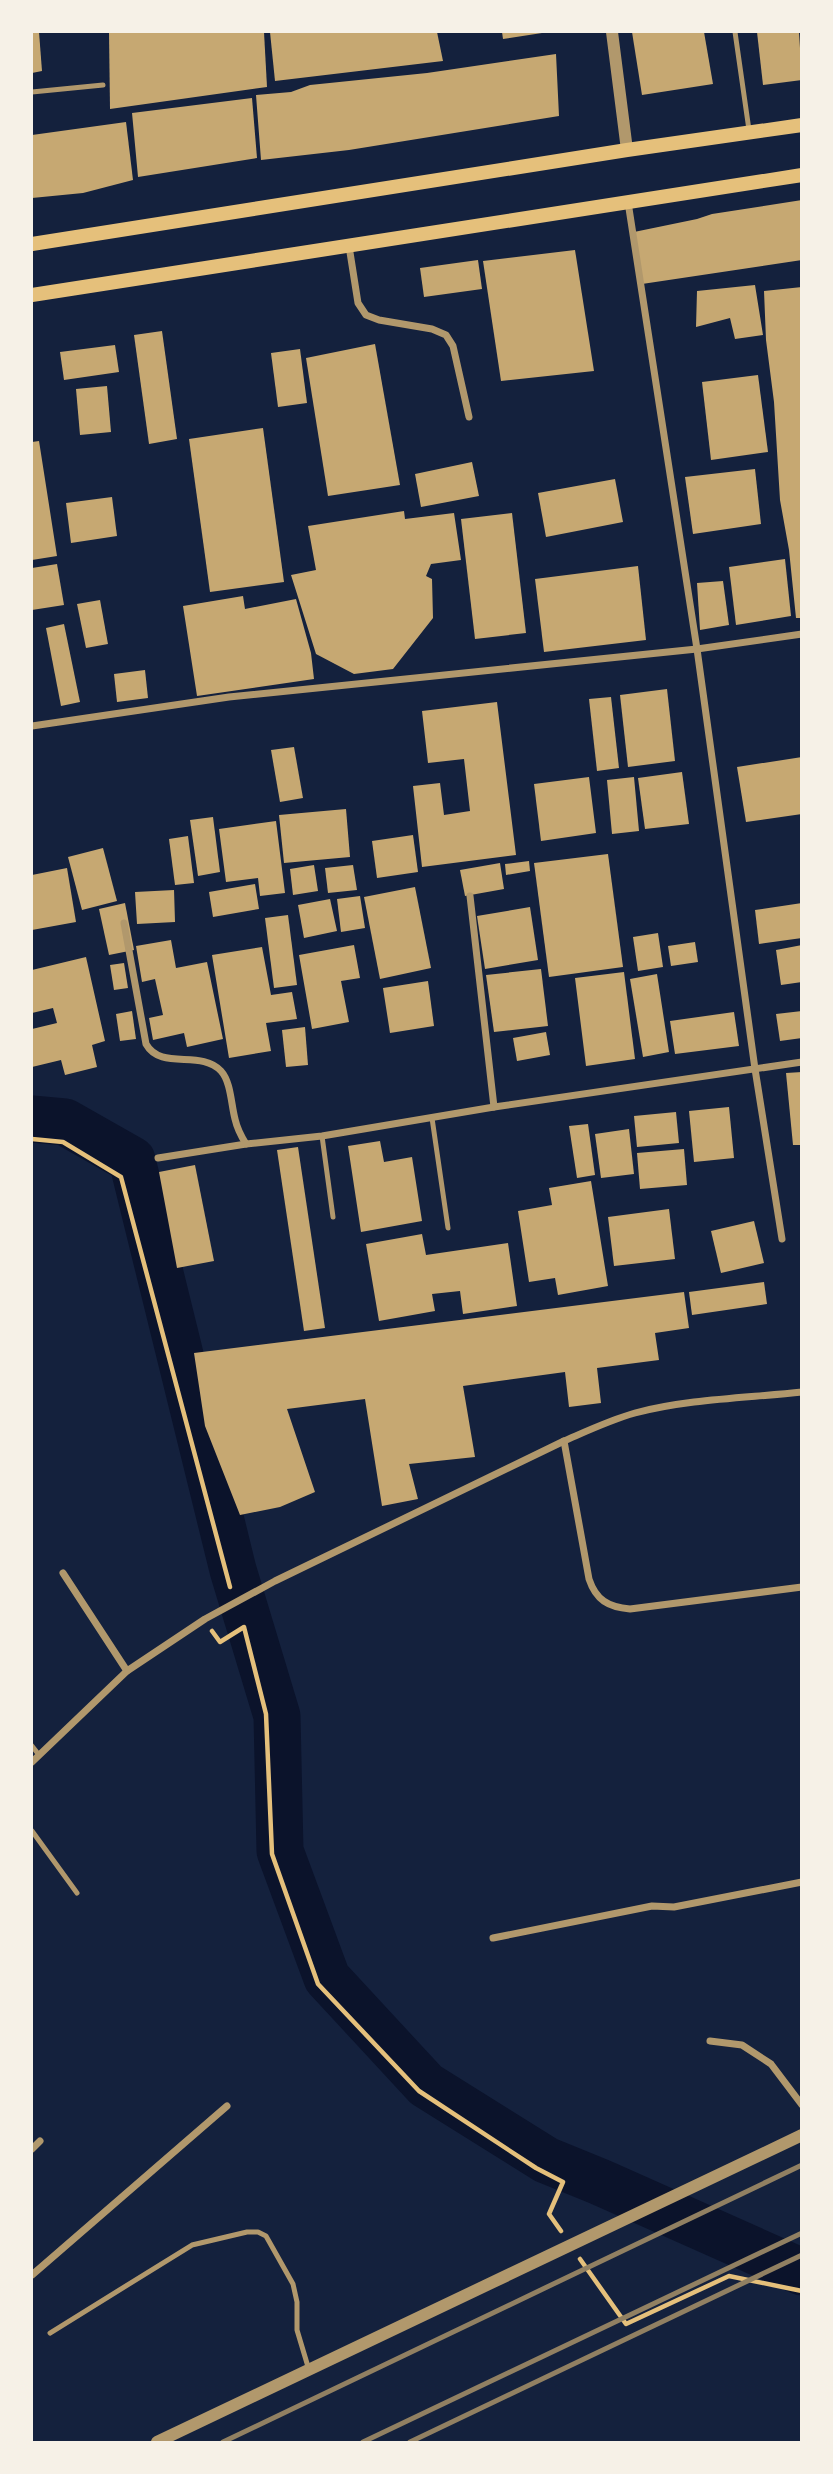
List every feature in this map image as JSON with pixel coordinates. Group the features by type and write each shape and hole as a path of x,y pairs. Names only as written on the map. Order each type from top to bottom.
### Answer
{"main road":[{"path":"32,244 802,125"},
{"path":"32,295 802,175"}],"street":[{"path":"612,32 627,150"},
{"path":"628,201 697,649 755,1069 782,1239"},
{"path":"349,246 358,303 366,315 379,320 432,329 446,335 453,346 468,417"},
{"path":"32,726 229,697 697,649 802,634"},
{"path":"470,896 494,1107"},
{"path":"124,923 146,1044 156,1055 201,1060 220,1069 226,1076 235,1121 246,1144"},
{"path":"158,1158 246,1144 322,1136 494,1107 802,1062"},
{"path":"32,1762 127,1671 205,1619 275,1581 564,1441 635,1413 676,1405 802,1392"},
{"path":"564,1441 589,1578 594,1593 604,1603 630,1609 802,1587"},
{"path":"64,1573 127,1671"},
{"path":"493,1938 652,1906 674,1908 802,1882"},
{"path":"710,2041 742,2045 771,2064 802,2105"},
{"path":"32,2276 227,2106"},
{"path":"157,2442 802,2135"},
{"path":"32,2149 40,2141"}],"lane":[{"path":"735,32 750,133"},
{"path":"32,92 103,85"},
{"path":"432,1118 448,1228"},
{"path":"322,1136 333,1217"},
{"path":"32,1746 39,1755"},
{"path":"32,1831 76,1893"},
{"path":"50,2333 192,2245 247,2232 258,2232 266,2236 293,2284 297,2302 297,2330 309,2370"}],"path":[{"path":"32,1139 62,1142 121,1177 231,1591"},
{"path":"205,1619 220,1642 244,1627 266,1714 272,1854 318,1984 419,2091 536,2168 563,2182 549,2214 561,2230"},
{"path":"580,2259 626,2324 729,2276 802,2291"}],"building":[{"path":"32,32 39,32 42,71 32,73"},
{"path":"109,32 264,32 267,87 110,109"},
{"path":"270,32 437,32 443,61 275,81"},
{"path":"502,32 542,32 542,33 503,39"},
{"path":"632,32 704,32 713,84 642,95"},
{"path":"757,32 799,32 802,80 763,85"},
{"path":"556,54 559,116 349,150 261,160 256,95 291,92 310,85 427,73"},
{"path":"252,98 257,158 138,177 132,113"},
{"path":"126,122 133,180 83,193 32,198 32,135"},
{"path":"802,200 802,260 642,284 634,232 712,214"},
{"path":"575,250 594,371 501,381 483,261"},
{"path":"478,260 482,289 424,297 420,268"},
{"path":"755,285 763,335 735,339 730,318 696,327 697,291"},
{"path":"802,287 802,618 796,618 789,550 780,500 764,291"},
{"path":"162,331 177,439 149,444 134,335"},
{"path":"375,344 400,485 328,496 306,358"},
{"path":"115,345 119,372 64,380 60,352"},
{"path":"300,349 307,403 278,407 271,353"},
{"path":"758,375 768,452 711,460 702,382"},
{"path":"107,386 111,432 80,435 76,389"},
{"path":"263,428 284,582 210,592 189,439"},
{"path":"39,441 57,556 32,560 32,442"},
{"path":"472,462 479,496 421,507 415,474"},
{"path":"755,469 761,524 693,534 685,477"},
{"path":"615,479 623,522 546,537 538,493"},
{"path":"112,497 117,536 71,543 66,503"},
{"path":"404,511 405,519 454,513 461,560 431,564 426,576 432,579 433,618 393,669 354,674 316,654 291,575 316,570 308,526"},
{"path":"512,513 526,633 475,639 461,519"},
{"path":"785,559 791,616 736,625 729,567"},
{"path":"57,564 64,605 32,610 32,568"},
{"path":"638,566 646,640 544,652 535,579"},
{"path":"723,581 729,625 700,630 697,583"},
{"path":"243,596 245,609 296,599 311,653 314,679 197,696 183,606"},
{"path":"100,600 108,644 86,648 77,604"},
{"path":"64,624 80,702 61,706 46,628"},
{"path":"145,670 148,698 117,702 114,674"},
{"path":"667,689 675,761 628,767 620,695"},
{"path":"611,697 619,768 597,771 589,699"},
{"path":"497,702 516,855 422,867 413,786 440,783 444,815 470,811 464,759 428,763 422,711"},
{"path":"294,747 303,798 280,802 271,750"},
{"path":"802,757 802,814 746,822 737,767"},
{"path":"682,772 689,824 645,829 638,778"},
{"path":"589,777 596,833 541,841 534,784"},
{"path":"634,777 639,831 612,834 607,780"},
{"path":"346,809 350,857 284,863 279,815"},
{"path":"213,817 220,872 198,876 190,820"},
{"path":"276,821 285,893 260,896 258,878 226,882 219,829"},
{"path":"413,835 418,872 377,878 372,841"},
{"path":"188,836 194,883 175,885 169,839"},
{"path":"103,848 117,901 82,910 68,857"},
{"path":"608,854 623,967 549,977 534,863"},
{"path":"529,861 530,871 506,875 505,864"},
{"path":"500,863 504,889 465,896 460,870"},
{"path":"314,865 318,891 293,895 290,869"},
{"path":"353,865 357,890 328,893 325,868"},
{"path":"67,868 76,922 32,930 32,875"},
{"path":"255,884 259,909 213,917 209,892"},
{"path":"415,887 431,968 380,979 364,897"},
{"path":"174,890 175,922 137,924 135,892"},
{"path":"360,896 365,928 341,932 337,899"},
{"path":"330,899 337,931 304,938 298,905"},
{"path":"125,903 134,950 109,955 99,909"},
{"path":"802,903 802,938 759,944 755,910"},
{"path":"530,907 538,960 485,969 477,916"},
{"path":"288,915 297,985 274,988 265,918"},
{"path":"658,933 663,967 638,971 633,937"},
{"path":"171,940 176,968 207,962 223,1039 187,1047 184,1033 153,1040 149,1018 163,1015 155,979 142,982 136,946"},
{"path":"695,942 698,962 671,966 668,946"},
{"path":"354,945 360,978 341,981 349,1022 312,1029 299,955"},
{"path":"802,945 802,982 781,985 776,950"},
{"path":"262,947 271,995 292,992 297,1019 266,1023 271,1051 229,1058 212,955"},
{"path":"86,957 105,1041 92,1045 97,1067 65,1075 61,1060 32,1067 32,1029 57,1023 53,1008 32,1013 32,970"},
{"path":"124,963 128,988 114,990 110,965"},
{"path":"541,969 548,1026 494,1032 486,975"},
{"path":"624,972 635,1059 586,1066 575,978"},
{"path":"657,974 669,1052 643,1057 630,979"},
{"path":"428,981 434,1026 390,1033 383,988"},
{"path":"132,1011 136,1039 120,1041 116,1014"},
{"path":"802,1011 802,1038 780,1041 776,1014"},
{"path":"734,1012 739,1046 675,1054 670,1021"},
{"path":"305,1027 308,1065 286,1067 282,1030"},
{"path":"546,1032 550,1055 517,1061 513,1038"},
{"path":"802,1072 802,1145 793,1145 786,1073"},
{"path":"729,1107 734,1158 694,1162 689,1111"},
{"path":"676,1112 679,1143 637,1147 634,1116"},
{"path":"588,1124 595,1175 577,1178 569,1126"},
{"path":"629,1129 634,1174 601,1178 595,1134"},
{"path":"380,1141 384,1162 412,1157 422,1221 361,1232 348,1146"},
{"path":"298,1147 325,1328 304,1331 277,1150"},
{"path":"684,1149 687,1185 640,1189 637,1153"},
{"path":"195,1165 214,1261 177,1268 159,1172"},
{"path":"591,1181 608,1286 558,1295 555,1278 529,1282 518,1211 552,1205 549,1188"},
{"path":"669,1209 675,1259 614,1266 608,1217"},
{"path":"754,1221 764,1263 721,1273 711,1231"},
{"path":"422,1234 426,1255 508,1243 517,1306 463,1314 460,1291 432,1294 435,1311 379,1321 366,1244"},
{"path":"764,1282 767,1304 692,1315 689,1292"},
{"path":"684,1292 689,1328 655,1333 659,1360 597,1368 601,1403 569,1407 565,1372 463,1386 475,1457 409,1464 418,1499 382,1506 365,1399 287,1409 315,1492 280,1507 240,1515 205,1426 194,1353"}],"waterway":[{"path":"32,1119 65,1122 132,1160 233,1570 277,1716 280,1851 327,1978 426,2085 546,2160 802,2272"}],"railway":[{"path":"223,2442 802,2165"},
{"path":"363,2442 802,2233"},
{"path":"410,2442 802,2255"}]}
